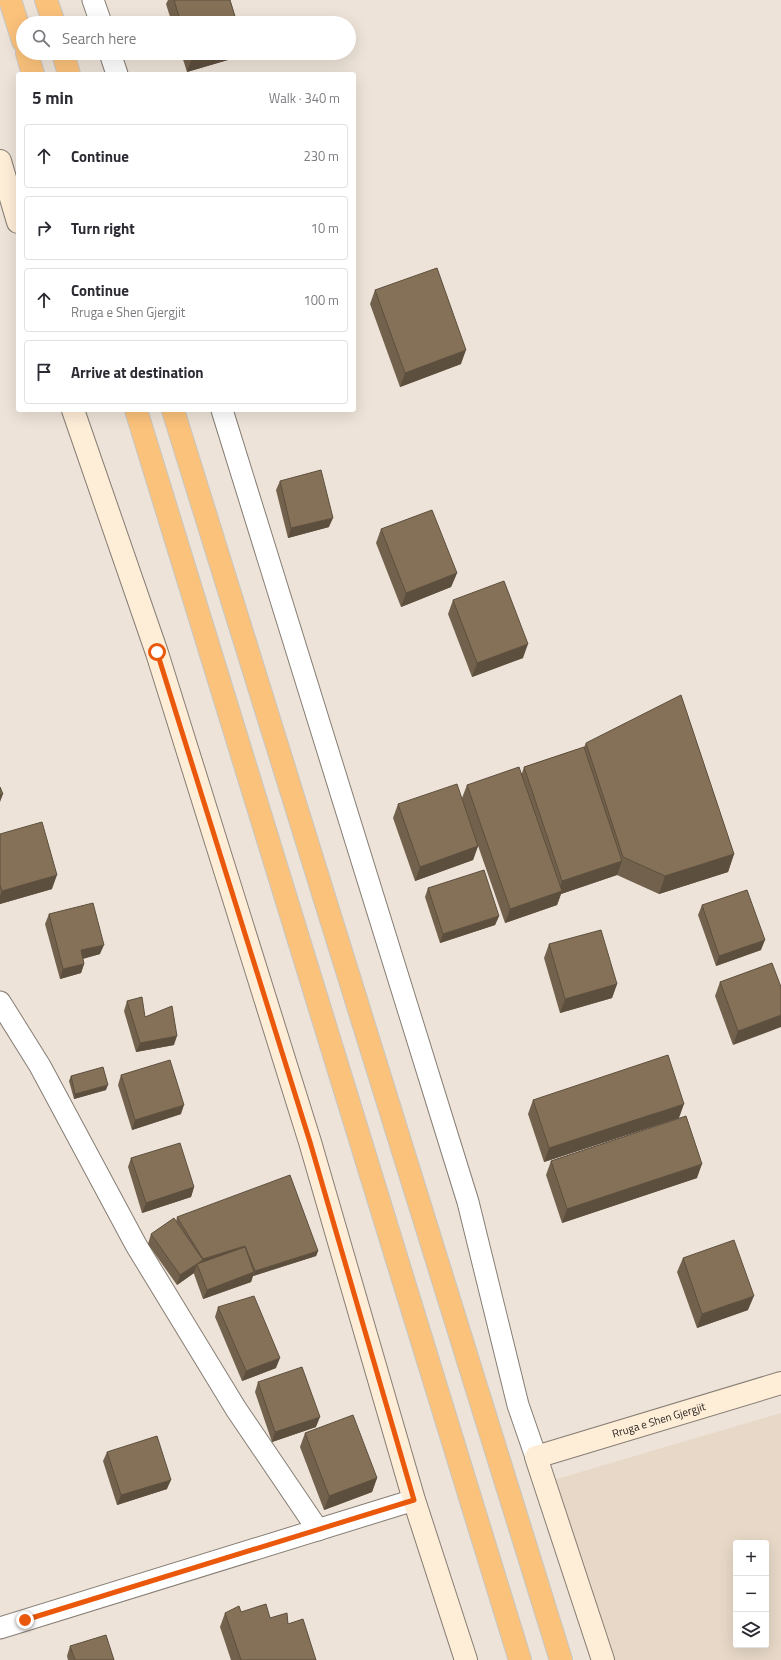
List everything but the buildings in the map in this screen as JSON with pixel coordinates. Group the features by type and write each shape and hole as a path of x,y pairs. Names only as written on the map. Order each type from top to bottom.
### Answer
{"highway":[{"path":"10,0 16,19"},
{"path":"46,0 52,16"},
{"path":"29,60 32,72"},
{"path":"65,60 68,72"},
{"path":"137,412 520,1660"},
{"path":"175,412 561,1660"}],"street":[{"path":"93,0 99,16"},
{"path":"112,60 116,72"},
{"path":"0,161 16,215"},
{"path":"74,412 157,652 296,1097 414,1500 466,1660"},
{"path":"223,412 468,1202 518,1405 602,1660"},
{"path":"0,1002 40,1066 136,1245 236,1408 318,1530"},
{"name":"Rruga e Shen Gjergjit","path":"536,1457 781,1383"},
{"path":"0,1628 414,1500"}],"shaded area":[{"path":"781,1413 781,1660 608,1660 550,1481"}],"route":[{"path":"25,1620 414,1500 310,1142 157,652"}]}
